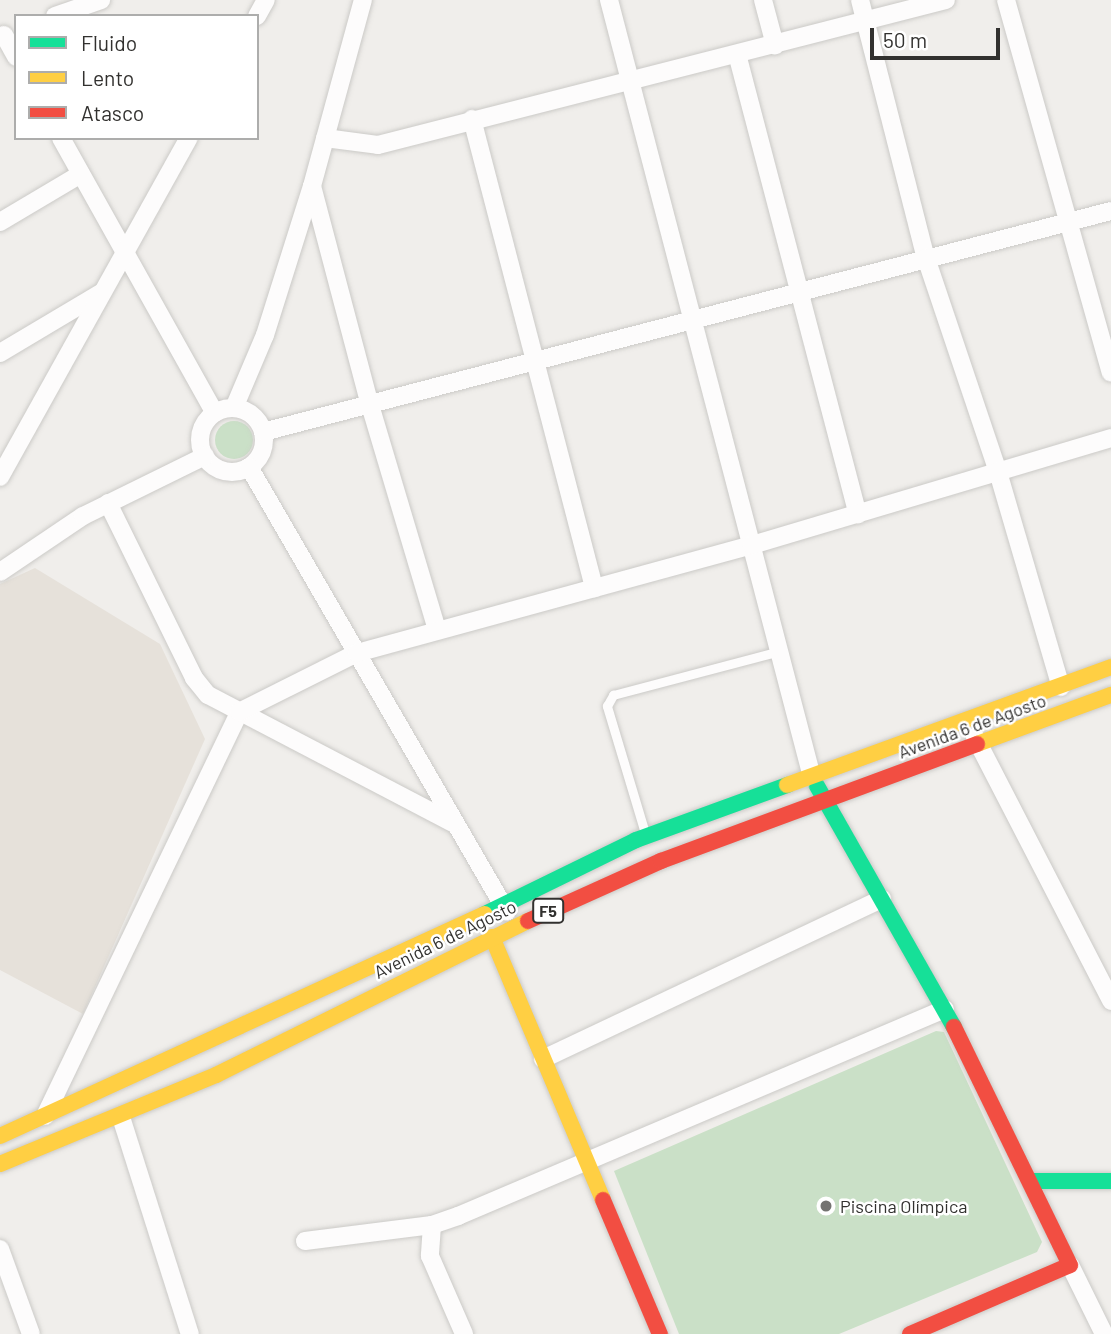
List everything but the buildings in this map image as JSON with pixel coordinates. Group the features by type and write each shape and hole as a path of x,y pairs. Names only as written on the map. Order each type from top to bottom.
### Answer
{"main road":[{"name":"Avenida 6 de Agosto","path":"0,1136 503,905 646,836 967,722 1111,667"},
{"name":"Avenida 6 de Agosto","path":"0,1164 121,1117 515,926 661,861 1111,695"},
{"path":"812,777 945,1009 1032,1181 1070,1265 910,1334"},
{"path":"492,937 660,1334"},
{"path":"1032,1181 1111,1181"}],"street":[{"path":"61,14 101,0"},
{"path":"234,408 265,335 312,186 363,0"},
{"path":"609,0 812,777"},
{"path":"763,0 775,45"},
{"path":"860,0 926,258 998,472 1061,687"},
{"path":"325,138 378,145 946,0"},
{"path":"1006,0 1066,222 1111,373"},
{"path":"7,34 14,52"},
{"path":"737,54 858,514"},
{"path":"472,119 594,588"},
{"path":"62,140 215,413"},
{"path":"0,477 188,140"},
{"path":"0,222 81,174"},
{"path":"312,186 370,405 437,630"},
{"path":"263,432 1111,211"},
{"path":"0,353 100,294"},
{"path":"234,408 253,415 263,432 262,452 249,467 229,472 205,456 201,437 215,413 234,408"},
{"path":"45,1116 239,712 356,653 752,545 1111,438"},
{"path":"0,572 108,503 205,456"},
{"path":"249,467 515,926"},
{"path":"108,503 194,678 208,695 454,823"},
{"path":"967,722 1111,1001"},
{"path":"543,1059 882,899"},
{"path":"305,1241 432,1225 588,1164 945,1009"},
{"path":"121,1117 190,1334"},
{"path":"432,1225 430,1256 464,1334"},
{"path":"0,1250 31,1334"},
{"path":"1070,1265 1104,1334"}],"lane":[{"path":"646,836 607,706 613,695 779,651"}],"shaded area":[{"path":"35,568 160,644 205,739 83,1014 0,970 0,584"}],"green space":[{"path":"234,421 248,426 253,440 248,454 234,459 220,454 215,440 220,426"},
{"name":"Piscina Olímpica","path":"936,1031 944,1032 1042,1242 1037,1252 839,1334 679,1334 614,1171"}],"traffic: fast":[{"path":"485,914 636,840 787,785"},
{"path":"817,786 954,1027"},
{"path":"1032,1181 1111,1181"}],"traffic: slow":[{"path":"787,785 1111,667"},
{"path":"977,744 1111,695"},
{"path":"0,1136 485,914"},
{"path":"0,1164 216,1075 528,921"},
{"path":"492,937 603,1200"}],"traffic: jam":[{"path":"528,921 661,861 977,744"},
{"path":"910,1334 1070,1265 954,1027"},
{"path":"603,1200 660,1334"}],"place":[{"name":"Piscina Olímpica","path":"826,1206"}]}
